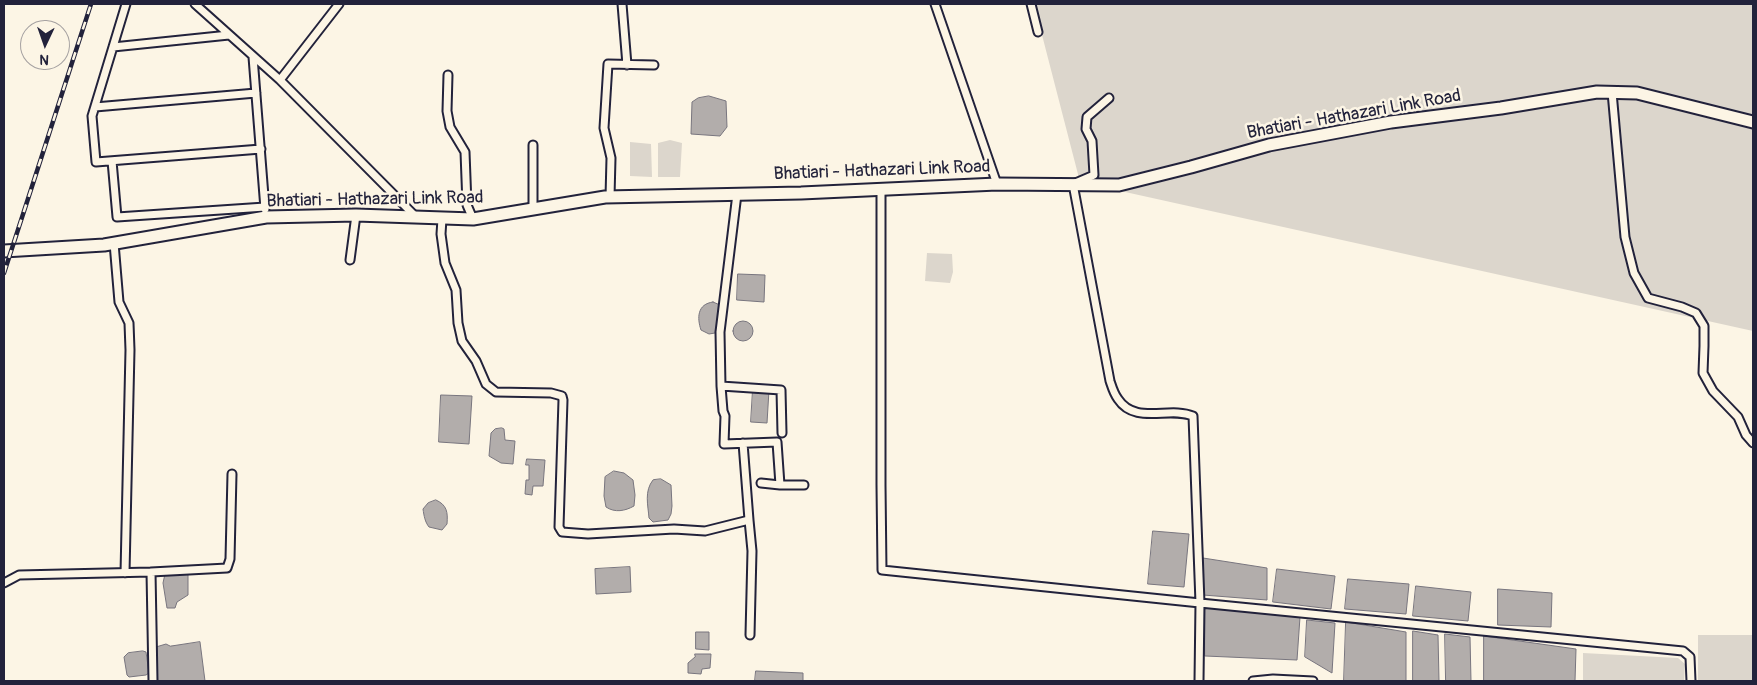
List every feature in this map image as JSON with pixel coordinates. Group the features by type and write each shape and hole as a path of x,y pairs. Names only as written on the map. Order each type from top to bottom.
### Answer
{"main road":[{"name":"Bhatiari - Hathazari Link Road","path":"4,251 114,243 265,212 472,219 610,197 997,184 1126,183 1191,168 1269,145 1391,122 1500,108 1597,92 1636,92 1753,122"}],"street":[{"path":"126,4 92,116 96,162 261,149"},
{"path":"195,4 280,80 416,218"},
{"path":"280,80 339,4"},
{"path":"622,4 627,65"},
{"path":"935,4 997,184"},
{"path":"1032,4 1038,32"},
{"path":"113,47 230,35"},
{"path":"112,161 117,217 265,212 254,57"},
{"path":"610,197 611,158 604,128 608,64 654,65"},
{"path":"448,75 446,111 450,127 465,152 467,205 472,219"},
{"path":"1612,92 1625,237 1634,273 1648,298 1696,312 1704,326 1702,373 1713,392 1738,417 1746,435 1753,443"},
{"path":"95,107 256,93"},
{"path":"1109,98 1087,117 1086,129 1092,141 1094,174 1073,184 1110,381 1118,400 1132,411 1147,414 1186,413 1192,416 1200,603 1199,681"},
{"path":"533,145 533,209"},
{"path":"881,189 882,570 1683,651 1690,657 1691,681"},
{"path":"737,194 720,332 721,386 725,416 724,444 777,442 780,484"},
{"path":"350,260 356,216"},
{"path":"442,219 441,234 445,263 456,290 458,323 462,341 476,361 486,384 491,390 496,392 552,393 562,396 559,527 562,532 588,534 674,529 705,531 750,520"},
{"path":"114,243 119,302 129,323 130,350 125,573"},
{"path":"721,386 782,390 782,433"},
{"path":"743,443 752,551 750,635"},
{"path":"4,583 19,575 125,573 227,568 230,558 232,474"},
{"path":"760,483 804,485"},
{"path":"152,572 153,681"},
{"path":"1253,681 1273,679 1313,681"}],"shaded area":[{"path":"1034,4 1753,4 1753,331 1080,182"},
{"path":"709,96 726,101 727,127 720,136 691,134 692,102 698,98"},
{"path":"670,140 682,143 680,177 658,177 658,143"},
{"path":"630,142 651,144 652,177 630,176"},
{"path":"927,253 952,254 953,272 950,283 925,281"},
{"path":"738,274 765,275 764,302 737,300"},
{"path":"713,302 720,305 718,329 715,333 709,334 701,330 699,316 704,306"},
{"path":"743,321 750,324 753,331 750,338 743,341 736,338 733,331 736,324"},
{"path":"753,389 769,390 767,423 751,422"},
{"path":"441,395 472,396 469,444 439,442"},
{"path":"495,429 504,429 505,440 515,441 513,464 501,463 489,456 491,433"},
{"path":"527,459 545,460 543,486 533,486 532,495 525,494 526,480 529,480 529,465 526,465"},
{"path":"614,471 624,473 633,480 634,506 620,511 606,507 604,496 605,477"},
{"path":"661,479 671,485 671,514 668,520 653,522 649,518 648,489 653,480"},
{"path":"436,500 445,507 447,512 447,524 442,530 429,527 423,509 428,503"},
{"path":"1153,531 1189,534 1184,587 1148,584"},
{"path":"1203,558 1267,568 1267,600 1203,595"},
{"path":"630,567 631,592 596,594 595,569"},
{"path":"1277,569 1335,576 1331,609 1273,602"},
{"path":"188,573 188,595 177,602 175,608 167,608 163,583 165,574"},
{"path":"1348,579 1409,584 1406,614 1345,609"},
{"path":"1416,586 1471,592 1468,621 1413,616"},
{"path":"1498,589 1552,593 1551,627 1498,625"},
{"path":"1205,606 1300,617 1297,660 1205,656"},
{"path":"1307,620 1335,623 1332,673 1305,657"},
{"path":"1346,622 1406,632 1406,681 1344,681"},
{"path":"1413,631 1438,635 1439,681 1413,681"},
{"path":"696,632 709,632 709,650 696,649"},
{"path":"1445,634 1470,637 1471,681 1446,681"},
{"path":"1698,635 1753,635 1753,681 1698,681"},
{"path":"1484,636 1576,649 1575,681 1484,681"},
{"path":"200,642 205,681 156,681 156,647 166,644 170,646"},
{"path":"146,652 149,673 129,677 124,657 128,653"},
{"path":"1583,653 1678,658 1685,664 1684,681 1583,681"},
{"path":"695,654 711,654 710,668 702,669 701,674 688,673 688,663 695,657"},
{"path":"756,671 803,673 803,681 755,681"}],"railway":[{"path":"4,273 91,4"}]}
